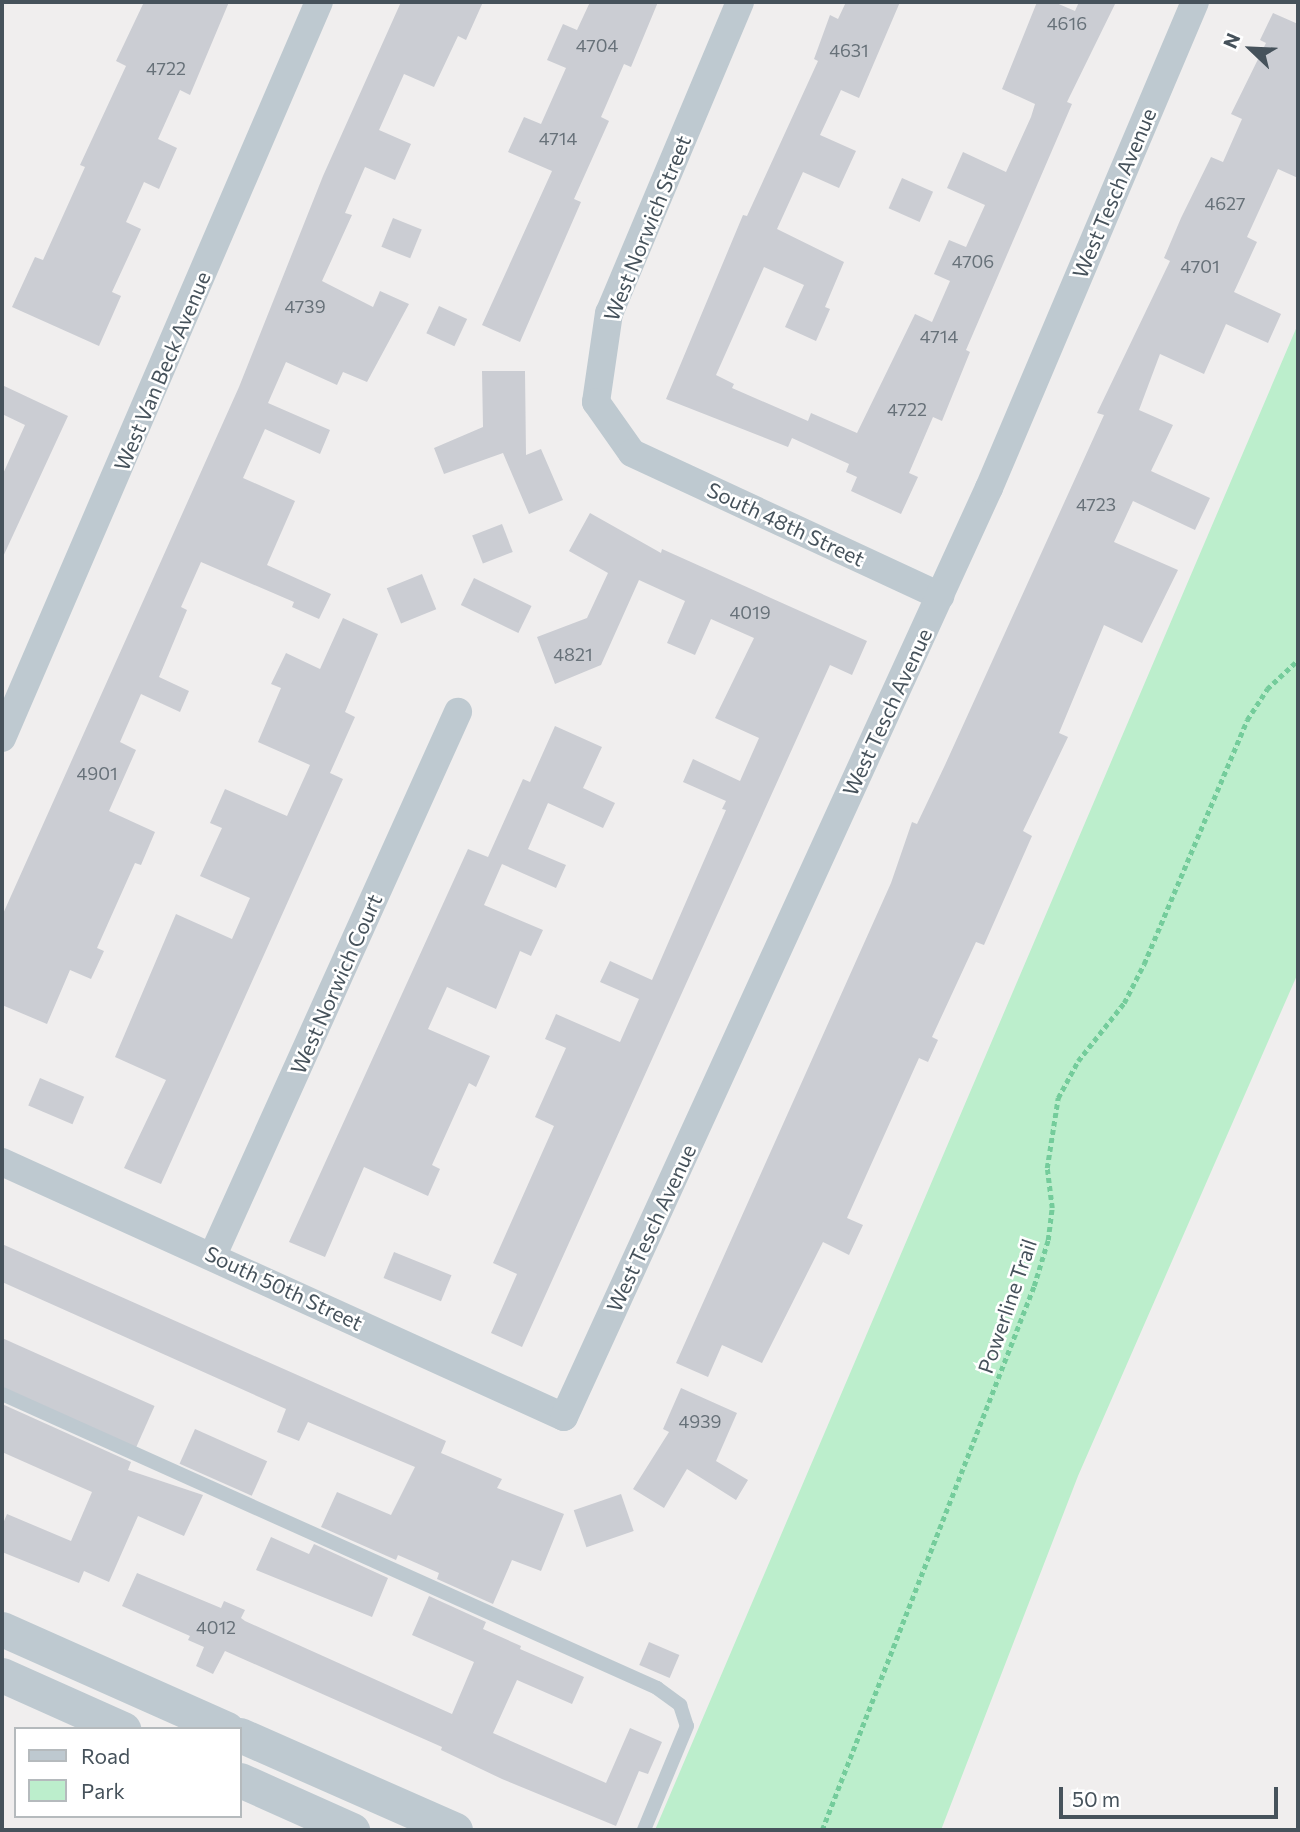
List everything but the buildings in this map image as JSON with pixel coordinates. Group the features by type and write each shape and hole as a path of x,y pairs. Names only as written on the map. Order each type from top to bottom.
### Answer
{"street":[{"name":"West Van Beck Avenue","path":"2,738 319,2"},
{"name":"West Norwich Street","path":"632,453 596,402 609,313 740,2"},
{"name":"West Tesch Avenue","path":"564,1417 940,596 1195,2"},
{"name":"South 48th Street","path":"632,453 940,596"},
{"name":"West Norwich Court","path":"213,1255 458,712"},
{"name":"South 50th Street","path":"2,1162 213,1255 564,1417"},
{"path":"2,1629 222,1727"},
{"path":"2,1675 119,1727"},
{"path":"242,1736 455,1830"},
{"path":"242,1781 352,1830"}],"lane":[{"path":"2,1394 657,1688 680,1705 687,1726 644,1830"}],"path":[{"name":"Powerline Trail","path":"822,1830 1041,1263 1048,1240 1052,1208 1047,1168 1058,1098 1078,1061 1124,1003 1144,964 1247,720 1267,689 1298,660"}],"green space":[{"path":"1298,324 1298,973 1078,1476 941,1830 655,1830"}]}
